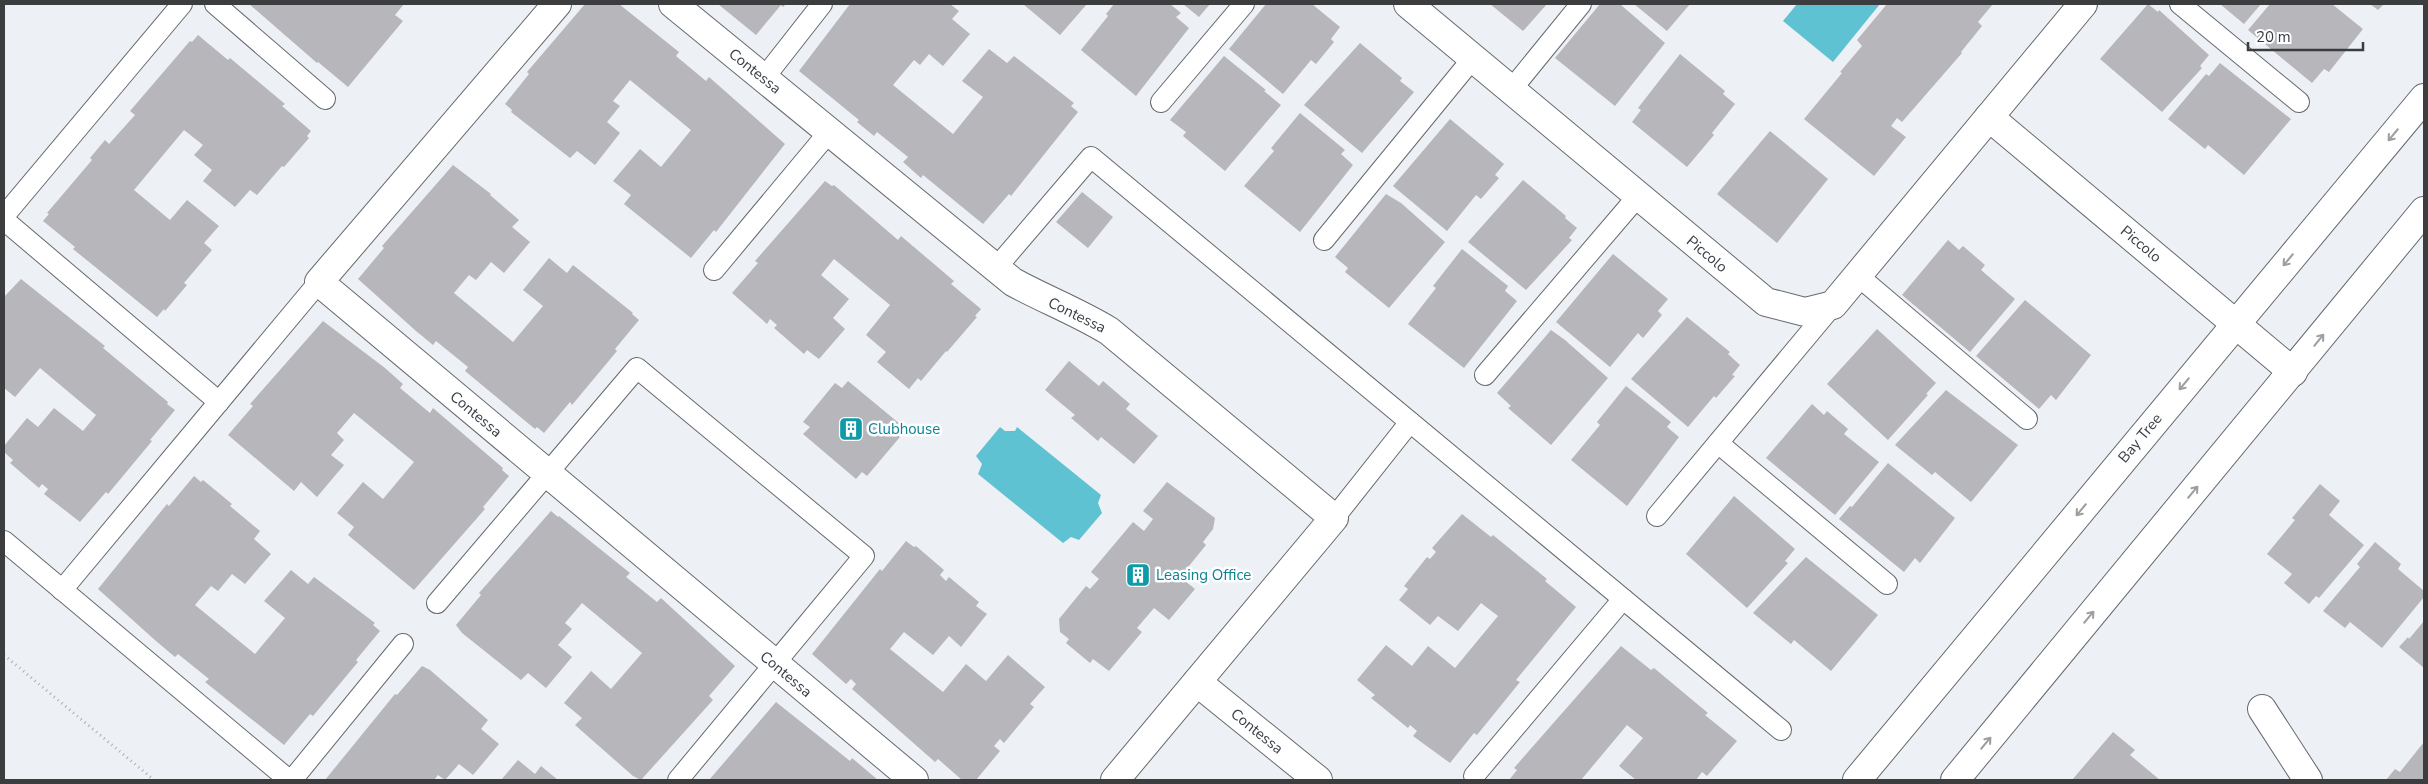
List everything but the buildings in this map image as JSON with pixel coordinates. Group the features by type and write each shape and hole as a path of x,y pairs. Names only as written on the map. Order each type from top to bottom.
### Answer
{"street":[{"path":"320,282 557,4"},
{"name":"Contessa","path":"673,4 1012,282 1050,302 1089,318 1109,331 1334,518"},
{"name":"Piccolo","path":"1408,4 1766,302 1805,312 1833,305"},
{"path":"1833,305 2084,4"},
{"name":"Bay Tree","path":"1857,780 2424,98"},
{"name":"Piccolo","path":"1989,117 2293,372"},
{"path":"1955,780 2424,211"},
{"name":"Contessa","path":"320,282 914,780"},
{"path":"1115,780 1334,518"},
{"name":"Contessa","path":"1197,682 1318,780"},
{"path":"2262,709 2308,780"}],"lane":[{"path":"4,216 182,4"},
{"path":"215,4 325,99"},
{"path":"764,78 822,4"},
{"path":"1161,102 1244,4"},
{"path":"1511,90 1581,4"},
{"path":"2180,4 2298,102"},
{"path":"1324,240 1473,58"},
{"path":"714,270 829,132"},
{"path":"996,268 1091,157 1781,730"},
{"path":"1486,375 1638,196"},
{"path":"4,220 219,402"},
{"path":"1857,275 2027,419"},
{"path":"62,590 320,282"},
{"path":"1657,516 1833,305"},
{"path":"437,603 549,474 636,368 864,556 678,780"},
{"path":"1334,518 1410,422"},
{"path":"1718,443 1887,584"},
{"path":"4,541 291,780 403,644"},
{"path":"1474,776 1623,599"}],"path":[{"path":"4,654 154,780"}],"water":[{"path":"1797,4 1880,4 1833,62 1783,21"},
{"path":"1000,427 1005,431 1015,431 1017,427 1101,495 1098,503 1102,513 1079,540 1071,537 1063,543 978,474 982,464 976,456"}],"place":[{"name":"Clubhouse","path":"851,429"},
{"name":"Leasing Office","path":"1138,575"}]}
